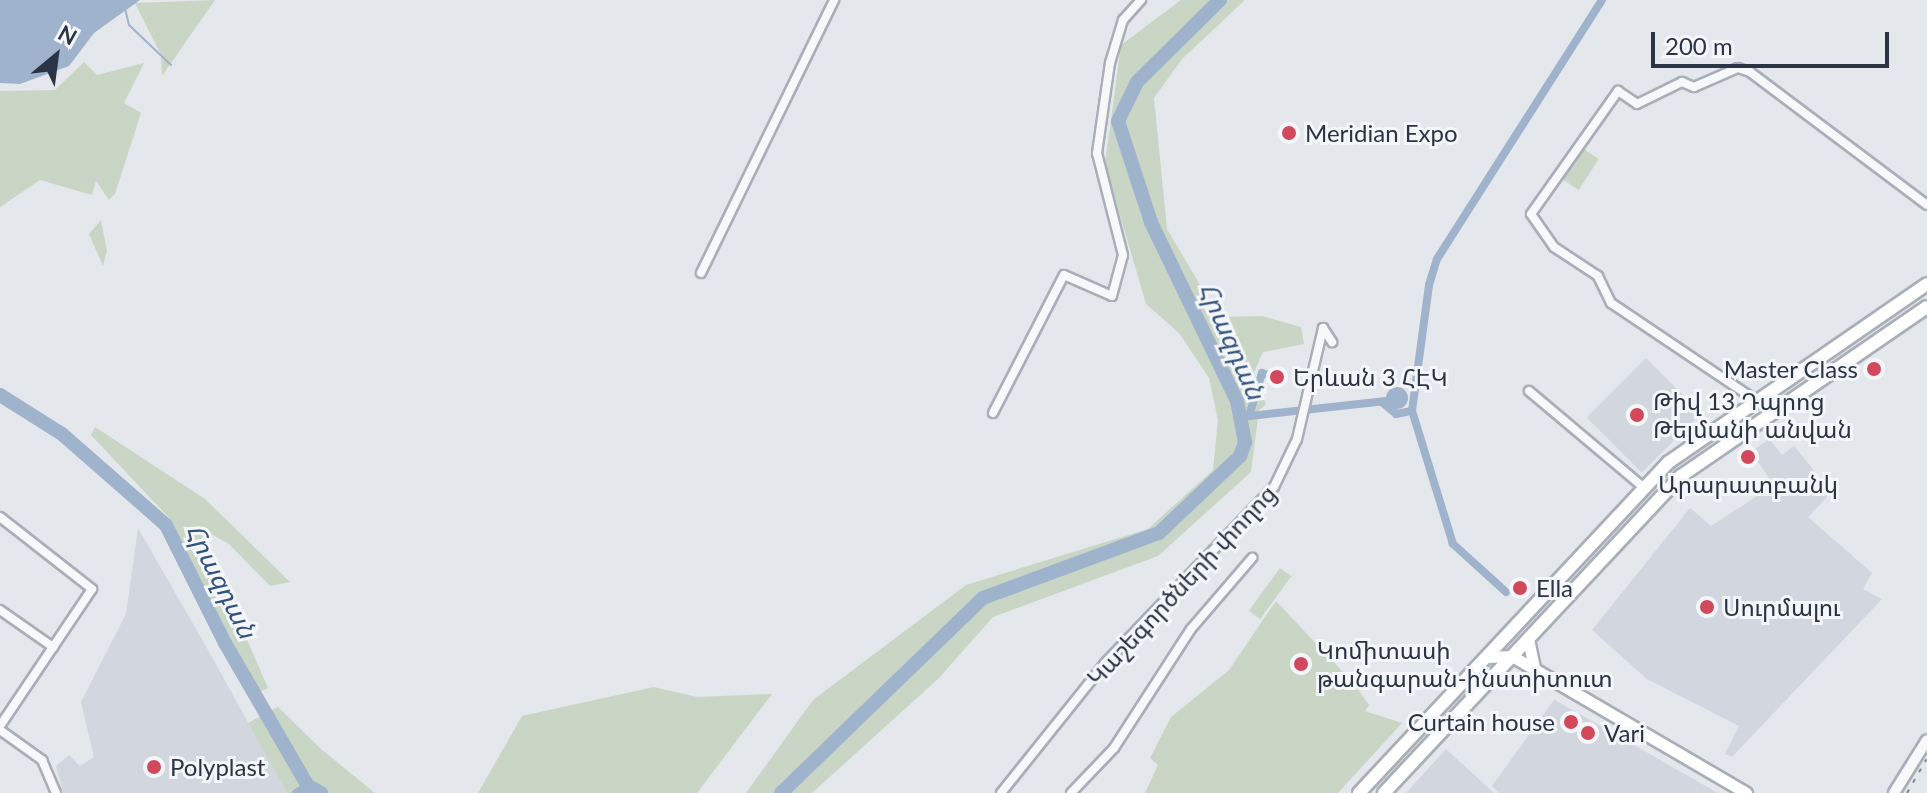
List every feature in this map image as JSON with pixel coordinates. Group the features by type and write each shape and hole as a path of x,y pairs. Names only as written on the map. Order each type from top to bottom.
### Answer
{"main road":[{"path":"1359,793 1669,462 1927,284"},
{"path":"1384,793 1681,476 1927,307"},
{"path":"1887,309 1899,326"},
{"path":"1858,331 1869,337 1867,348"},
{"path":"1669,462 1669,471 1681,476"},
{"path":"1512,656 1514,625"},
{"path":"1528,639 1531,670"},
{"path":"1482,660 1512,656 1531,670 1746,793"}],"street":[{"path":"701,273 834,0"},
{"path":"993,413 1064,275 1112,296 1123,255 1097,153 1110,63 1123,20 1141,0"},
{"path":"1757,401 1611,303 1598,276 1554,247 1531,214 1618,91 1637,104 1682,82 1694,87 1738,68 1927,205"},
{"name":"Կաշեգործների փողոց","path":"1001,793 1105,663 1274,487 1302,415 1323,328 1332,342"},
{"path":"1529,391 1643,487"},
{"path":"0,517 90,584 53,647 11,705 0,728 42,760 56,793"},
{"name":"Կաշեգործների փողոց","path":"1071,793 1114,748 1191,629 1252,558"},
{"path":"0,610 53,647"},
{"path":"0,697 11,705"},
{"path":"1894,793 1927,740"}],"shaded area":[{"path":"1646,358 1701,413 1642,473 1587,417"},
{"name":"Սուրմալու","path":"1769,439 1782,455 1794,446 1812,468 1827,497 1808,517 1872,573 1863,589 1882,599 1732,757 1725,754 1739,726 1647,679 1592,630 1690,508 1711,526 1774,485 1751,452"},
{"path":"138,528 287,793 63,793 56,766 69,755 80,766 94,757 81,702 126,614"},
{"path":"1554,700 1718,793 1499,793 1492,786"},
{"path":"1446,749 1494,793 1406,793"}],"green space":[{"path":"215,0 162,76 161,55 135,3"},
{"path":"1181,0 1245,0 1182,59 1154,98 1167,229 1219,317 1262,316 1301,327 1304,344 1263,352 1254,372 1266,405 1259,410 1251,472 1158,556 993,617 938,679 812,793 746,793 813,700 966,585 1148,529 1213,470 1218,420 1209,378 1179,333 1146,304 1105,164 1121,45"},
{"path":"84,62 97,75 144,63 124,103 141,113 115,194 109,200 96,181 92,195 40,180 0,207 0,91 55,90"},
{"path":"1582,148 1599,159 1579,190 1562,179"},
{"path":"101,220 107,251 103,266 89,234"},
{"path":"95,427 205,499 290,582 270,586 229,544 198,527 268,688 258,693 172,521 91,435"},
{"path":"1280,568 1291,576 1260,619 1249,611"},
{"path":"1276,601 1355,685 1369,705 1365,711 1402,723 1338,793 1145,793 1158,765 1150,758 1171,717 1229,670"},
{"path":"654,687 697,697 772,694 697,793 478,793 522,716"},
{"path":"278,707 321,749 375,793 287,793 248,723"}],"water":[{"path":"0,0 140,0 94,33 69,66 20,84 0,83"},
{"path":"1397,387 1405,390 1408,398 1405,406 1397,409 1389,406 1386,398 1389,390"}],"waterway":[{"name":"Հրազդան","path":"781,793 983,598 1159,533 1240,456 1245,442 1237,401 1151,222 1118,121 1137,82 1220,0"},
{"path":"1506,592 1453,544 1412,411 1429,285 1437,259 1602,0"},
{"path":"125,8 129,25 171,65"},
{"path":"1249,416 1262,373 1276,377"},
{"name":"Հրազդան","path":"0,395 62,434 166,525 225,643 308,786 321,793"},
{"path":"1241,417 1395,400"},
{"path":"1383,403 1396,414 1412,411"},
{"path":"296,793 308,786"}],"railway":[{"path":"1907,793 1927,759"}],"place":[{"name":"Meridian Expo","path":"1289,133"},
{"name":"Master Class","path":"1874,369"},
{"name":"Երևան 3 ՀԷԿ","path":"1277,377"},
{"name":"Թիվ 13 Դպրոց Թելմանի անվան","path":"1637,415"},
{"name":"Արարատբանկ","path":"1748,457"},
{"name":"Ella","path":"1520,588"},
{"name":"Սուրմալու","path":"1707,607"},
{"name":"Կոմիտասի թանգարան-ինստիտուտ","path":"1301,664"},
{"name":"Curtain house","path":"1571,722"},
{"name":"Vari","path":"1588,733"},
{"name":"Polyplast","path":"154,767"}]}
